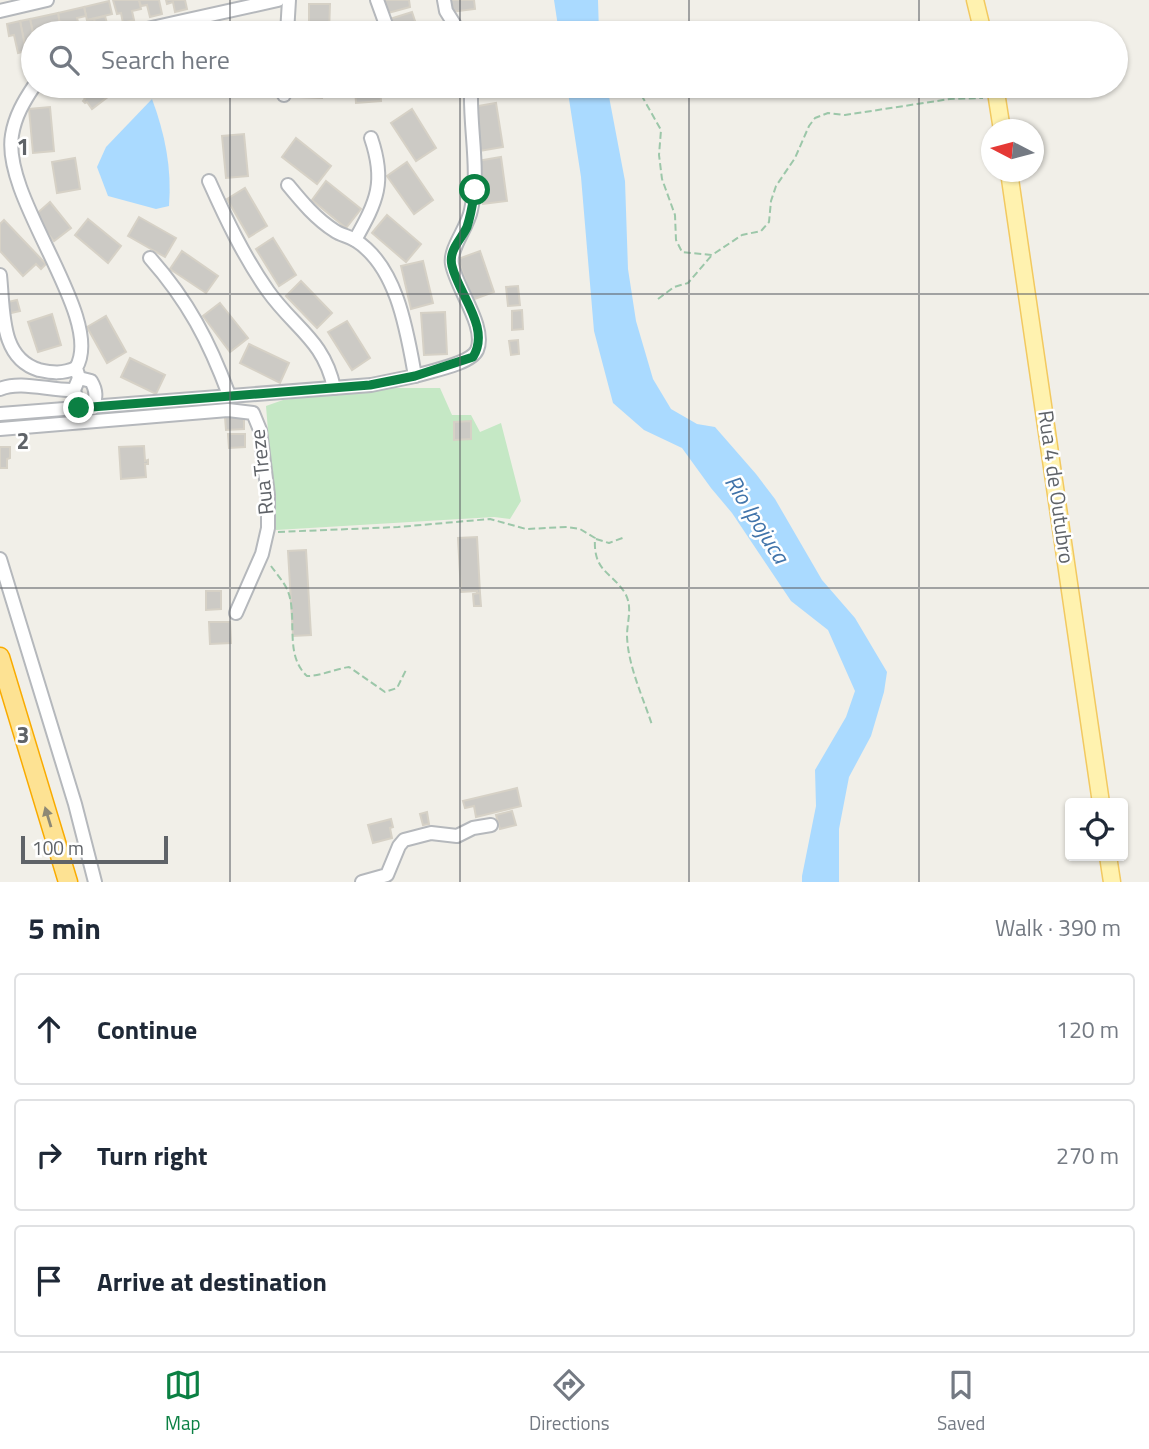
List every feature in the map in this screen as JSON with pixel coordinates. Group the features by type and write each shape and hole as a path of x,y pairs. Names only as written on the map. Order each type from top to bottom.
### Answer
{"highway":[{"path":"0,657 68,882"}],"main road":[{"path":"975,0 980,21"},
{"path":"997,98 1000,119"},
{"name":"Rua 4 de Outubro","path":"1010,182 1100,798"},
{"path":"1109,861 1112,882"}],"street":[{"path":"183,21 278,0"},
{"path":"288,21 289,0"},
{"path":"377,0 385,21"},
{"path":"444,0 446,11 452,21"},
{"path":"0,10 42,1"},
{"path":"26,98 19,110 11,136 13,166 26,206 55,261 73,309 81,340 76,379 86,408"},
{"path":"0,414 370,385 415,376 473,357 480,335 451,264 453,248 466,228 475,190 471,98"},
{"path":"355,240 372,210 378,189 377,155 371,138"},
{"path":"209,181 256,274 326,359 334,388"},
{"path":"288,185 336,232 355,240 370,253 384,273 398,301 407,329 415,376"},
{"path":"150,258 185,301 205,334 229,395"},
{"path":"0,275 0,305 8,352 30,368 64,373 76,379 91,381 96,395 86,408"},
{"path":"0,389 11,385 52,390 76,379"},
{"path":"26,386 31,396 29,410"},
{"name":"Rua Treze","path":"0,429 228,410 253,413 260,430 268,495 268,528 262,554 236,613"},
{"path":"0,559 75,804 95,882"},
{"path":"362,882 387,876 404,840 431,833 457,835 473,828 491,825"}],"path":[{"path":"643,98 660,130 662,179 675,215 676,240 682,251 712,255"},
{"path":"658,299 674,287 688,283 712,255 742,235 761,230 769,222 776,186 788,170 815,118 828,113 845,115 950,99 985,98"},
{"path":"268,528 282,534 490,519 526,529 580,529 609,543 625,537"},
{"path":"595,538 594,550 600,565 625,594 630,611 627,637 636,680 652,725"},
{"path":"262,554 288,591 294,646 300,669 307,676 349,667 385,692 397,688 406,670"}],"green space":[{"path":"383,388 440,388 452,415 471,415 480,432 501,423 521,501 510,519 494,517 276,530 266,406 283,400"}],"water":[{"path":"554,0 598,0 599,21 557,21"},
{"name":"Rio Ipojuca","path":"569,98 609,98 625,181 628,269 636,321 653,379 671,409 697,424 715,427 756,474 775,499 822,580 855,618 887,672 871,736 849,777 839,829 839,882 802,882 802,876 816,806 815,770 846,717 855,691 828,630 791,601 732,513 682,448 644,430 613,403 594,331 581,177"},
{"path":"152,99 164,138 169,178 169,206 156,209 108,196 97,167 106,147"}],"building":[{"path":"113,0 139,0 141,9 132,11 134,20 123,21 121,13 117,14"},
{"path":"139,0 159,0 162,14 150,17 147,5 141,6"},
{"path":"166,0 185,0 187,9 175,12 173,2 167,4"},
{"path":"384,0 409,0 410,7 388,13"},
{"path":"449,0 474,0 475,9 451,12"},
{"path":"109,1 112,14 87,20 84,7"},
{"path":"309,4 330,4 329,21 309,21"},
{"path":"84,7 86,16 77,18 78,21 59,21 58,13"},
{"path":"412,12 415,21 391,21"},
{"path":"58,13 59,21 30,21"},
{"path":"105,16 106,21 94,21"},
{"path":"20,21 21,52 18,53 14,35 9,36 7,24"},
{"path":"106,98 92,109 83,101"},
{"path":"356,98 381,98 381,101 356,103"},
{"path":"496,103 503,147 479,151 472,107"},
{"path":"50,107 54,151 33,153 29,109"},
{"path":"412,109 436,148 416,161 391,123"},
{"path":"244,134 248,176 226,178 222,136"},
{"path":"296,138 331,166 317,184 282,157"},
{"path":"501,157 507,201 483,204 477,161"},
{"path":"75,158 80,189 57,193 52,162"},
{"path":"407,162 433,200 414,214 387,176"},
{"path":"326,181 361,209 346,228 312,200"},
{"path":"245,188 267,226 249,237 227,199"},
{"path":"50,202 71,228 54,241 34,216"},
{"path":"387,215 421,244 406,262 372,233"},
{"path":"139,217 176,238 165,257 128,236"},
{"path":"88,219 121,246 108,263 75,235"},
{"path":"4,220 46,264 41,269 36,264 23,276 0,251 0,224"},
{"path":"273,238 296,275 279,286 256,249"},
{"path":"182,251 218,276 206,293 170,269"},
{"path":"480,251 494,292 472,300 458,259"},
{"path":"423,261 433,303 411,309 401,266"},
{"path":"301,281 332,313 317,328 286,296"},
{"path":"518,286 520,305 508,306 506,287"},
{"path":"17,300 20,311 11,313 8,302"},
{"path":"220,303 248,338 230,352 203,316"},
{"path":"522,310 523,329 512,330 512,311"},
{"path":"445,312 447,354 424,355 421,313"},
{"path":"52,314 61,345 38,352 28,322"},
{"path":"106,316 126,352 107,363 87,327"},
{"path":"347,321 370,358 352,370 328,332"},
{"path":"518,340 519,354 511,355 509,341"},
{"path":"249,344 289,363 280,383 240,363"},
{"path":"130,358 165,375 156,394 121,377"},
{"path":"244,416 244,429 226,430 225,417"},
{"path":"471,421 471,439 454,440 454,422"},
{"path":"228,434 245,434 245,447 229,448"},
{"path":"144,446 145,461 148,460 148,464 145,464 146,477 121,479 119,447"},
{"path":"0,447 10,447 7,468 0,468"},
{"path":"477,537 480,593 461,592 458,538"},
{"path":"306,550 311,635 293,636 288,551"},
{"path":"206,591 221,591 221,609 206,610"},
{"path":"480,593 481,606 474,606 473,594"},
{"path":"209,622 230,622 231,643 210,644"},
{"path":"517,788 521,806 476,817 474,806 465,808 463,801"},
{"path":"512,811 516,825 500,829 496,815"},
{"path":"427,812 429,824 423,825 420,814"},
{"path":"391,819 392,838 373,843 368,825"}],"route":[{"path":"79,408 370,385 415,376 473,357 480,335 455,275 451,256 466,228 475,190"}]}
